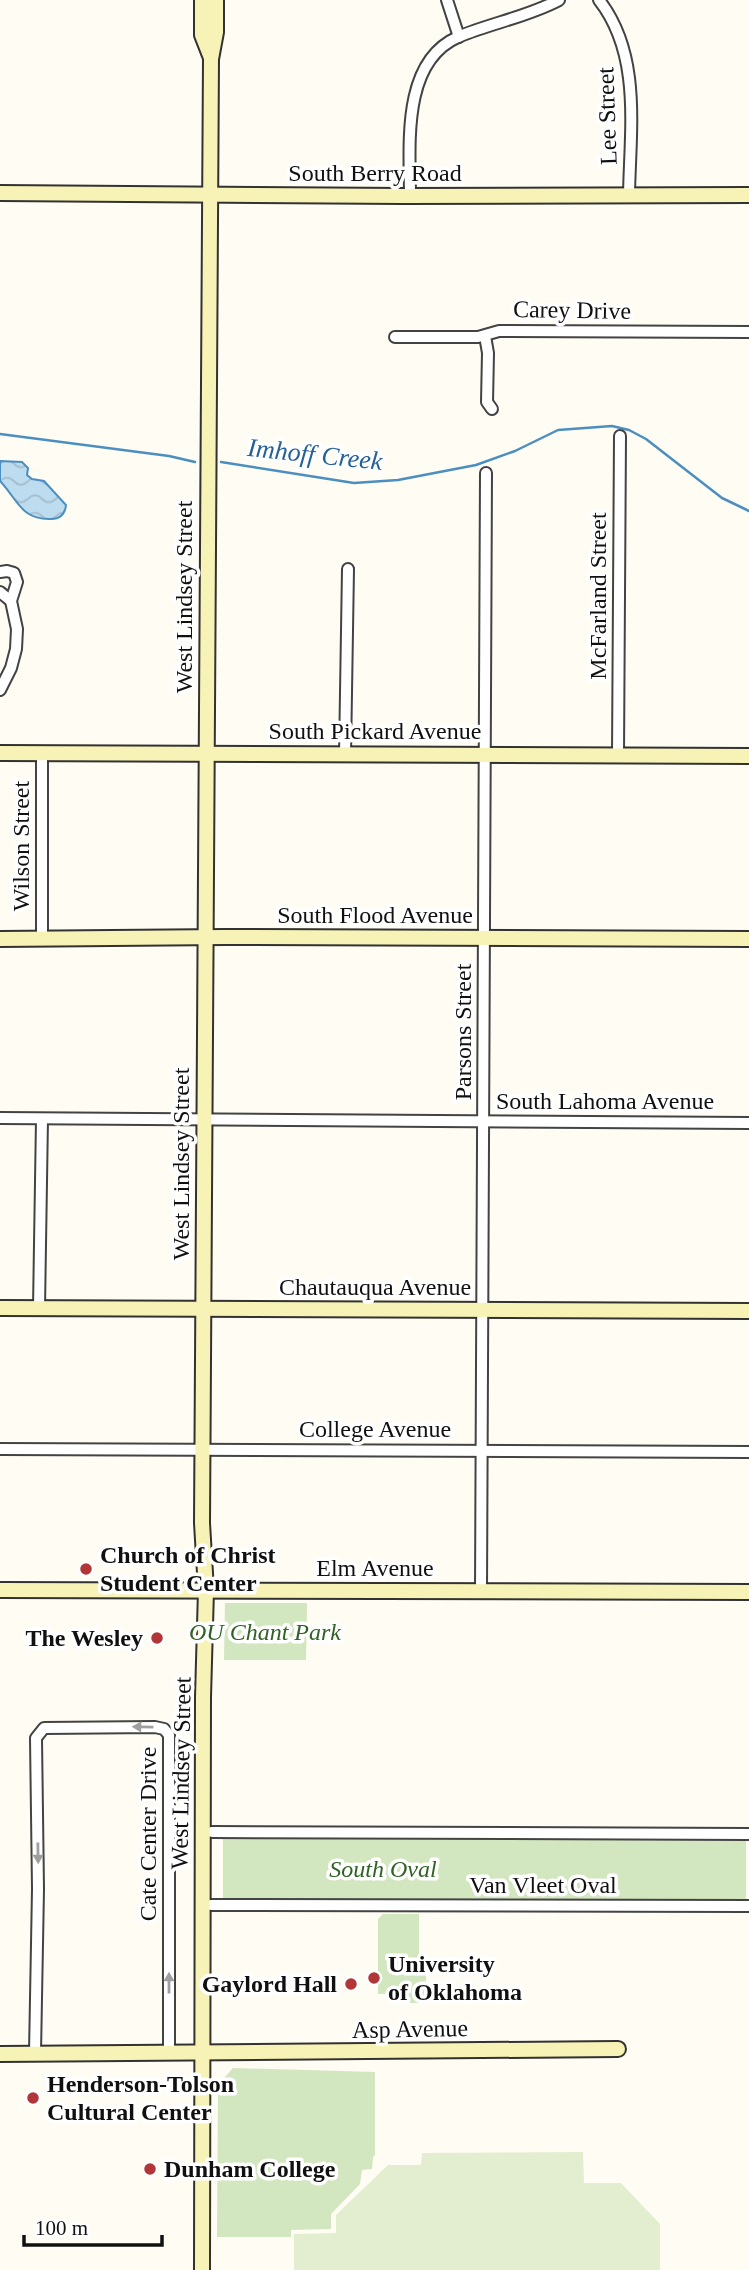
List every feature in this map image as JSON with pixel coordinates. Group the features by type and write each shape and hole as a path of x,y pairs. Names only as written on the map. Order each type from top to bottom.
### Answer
{"street":[{"name":"West Lindsey Street","path":"202,0 202,35 211,59"},
{"name":"West Lindsey Street","path":"202,2270 206,1590 202,1523 202,1308 211,59 216,33 216,0"},
{"path":"447,0 459,37"},
{"path":"410,196 414,97 427,66 441,49 459,37 533,12 559,0"},
{"name":"Lee Street","path":"599,0 618,30 628,68 629,195"},
{"name":"South Berry Road","path":"0,193 749,195"},
{"name":"Carey Drive","path":"395,337 485,336 499,331 749,332"},
{"path":"485,336 488,353 487,402 492,409"},
{"name":"McFarland Street","path":"618,755 620,436"},
{"name":"Parsons Street","path":"481,1591 486,473"},
{"path":"345,754 348,569"},
{"path":"0,572 11,571 16,577 11,601 16,649 11,668 0,690"},
{"path":"0,592 11,601"},
{"name":"South Pickard Avenue","path":"0,753 749,756"},
{"name":"Wilson Street","path":"42,753 42,939"},
{"name":"South Flood Avenue","path":"0,939 749,939"},
{"name":"South Lahoma Avenue","path":"0,1118 749,1123"},
{"path":"39,1308 42,1119"},
{"name":"Chautauqua Avenue","path":"0,1308 749,1311"},
{"name":"College Avenue","path":"0,1449 749,1452"},
{"name":"Elm Avenue","path":"0,1590 749,1592"},
{"name":"Cate Center Drive","path":"34,2053 38,1889 36,1738 44,1728 110,1726 161,1728 167,1732 169,1740 169,2051"},
{"path":"212,1832 749,1834"},
{"name":"Van Vleet Oval","path":"211,1905 749,1906"},
{"name":"Asp Avenue","path":"0,2054 618,2049"}],"green space":[{"name":"OU Chant Park","path":"225,1603 307,1603 306,1660 224,1660"},
{"name":"South Oval","path":"223,1836 746,1838 746,1902 223,1900"},
{"path":"383,1914 419,1914 419,1956 426,1957 426,2003 399,2003 399,1994 378,1994 378,1919"},
{"path":"233,2068 375,2072 375,2155 372,2169 362,2170 360,2184 331,2214 331,2229 291,2230 291,2237 217,2237 218,2085"},
{"path":"583,2152 584,2183 621,2183 660,2224 660,2270 294,2270 294,2234 336,2233 336,2215 388,2165 421,2165 422,2153"}],"water":[{"path":"0,461 22,462 28,468 27,475 32,479 44,481 66,505 62,515 54,519 41,518 21,508 0,481"}],"waterway":[{"name":"Imhoff Creek","path":"221,462 354,483 398,480 476,465 515,451 558,430 612,426 629,430 646,439 722,498 749,511"},
{"name":"Imhoff Creek","path":"0,434 169,456 195,462"}],"place":[{"name":"Church of Christ Student Center","path":"86,1569"},
{"name":"The Wesley","path":"157,1638"},
{"name":"University of Oklahoma","path":"374,1978"},
{"name":"Gaylord Hall","path":"351,1984"},
{"name":"Henderson-Tolson Cultural Center","path":"33,2098"},
{"name":"Dunham College","path":"150,2169"}]}
